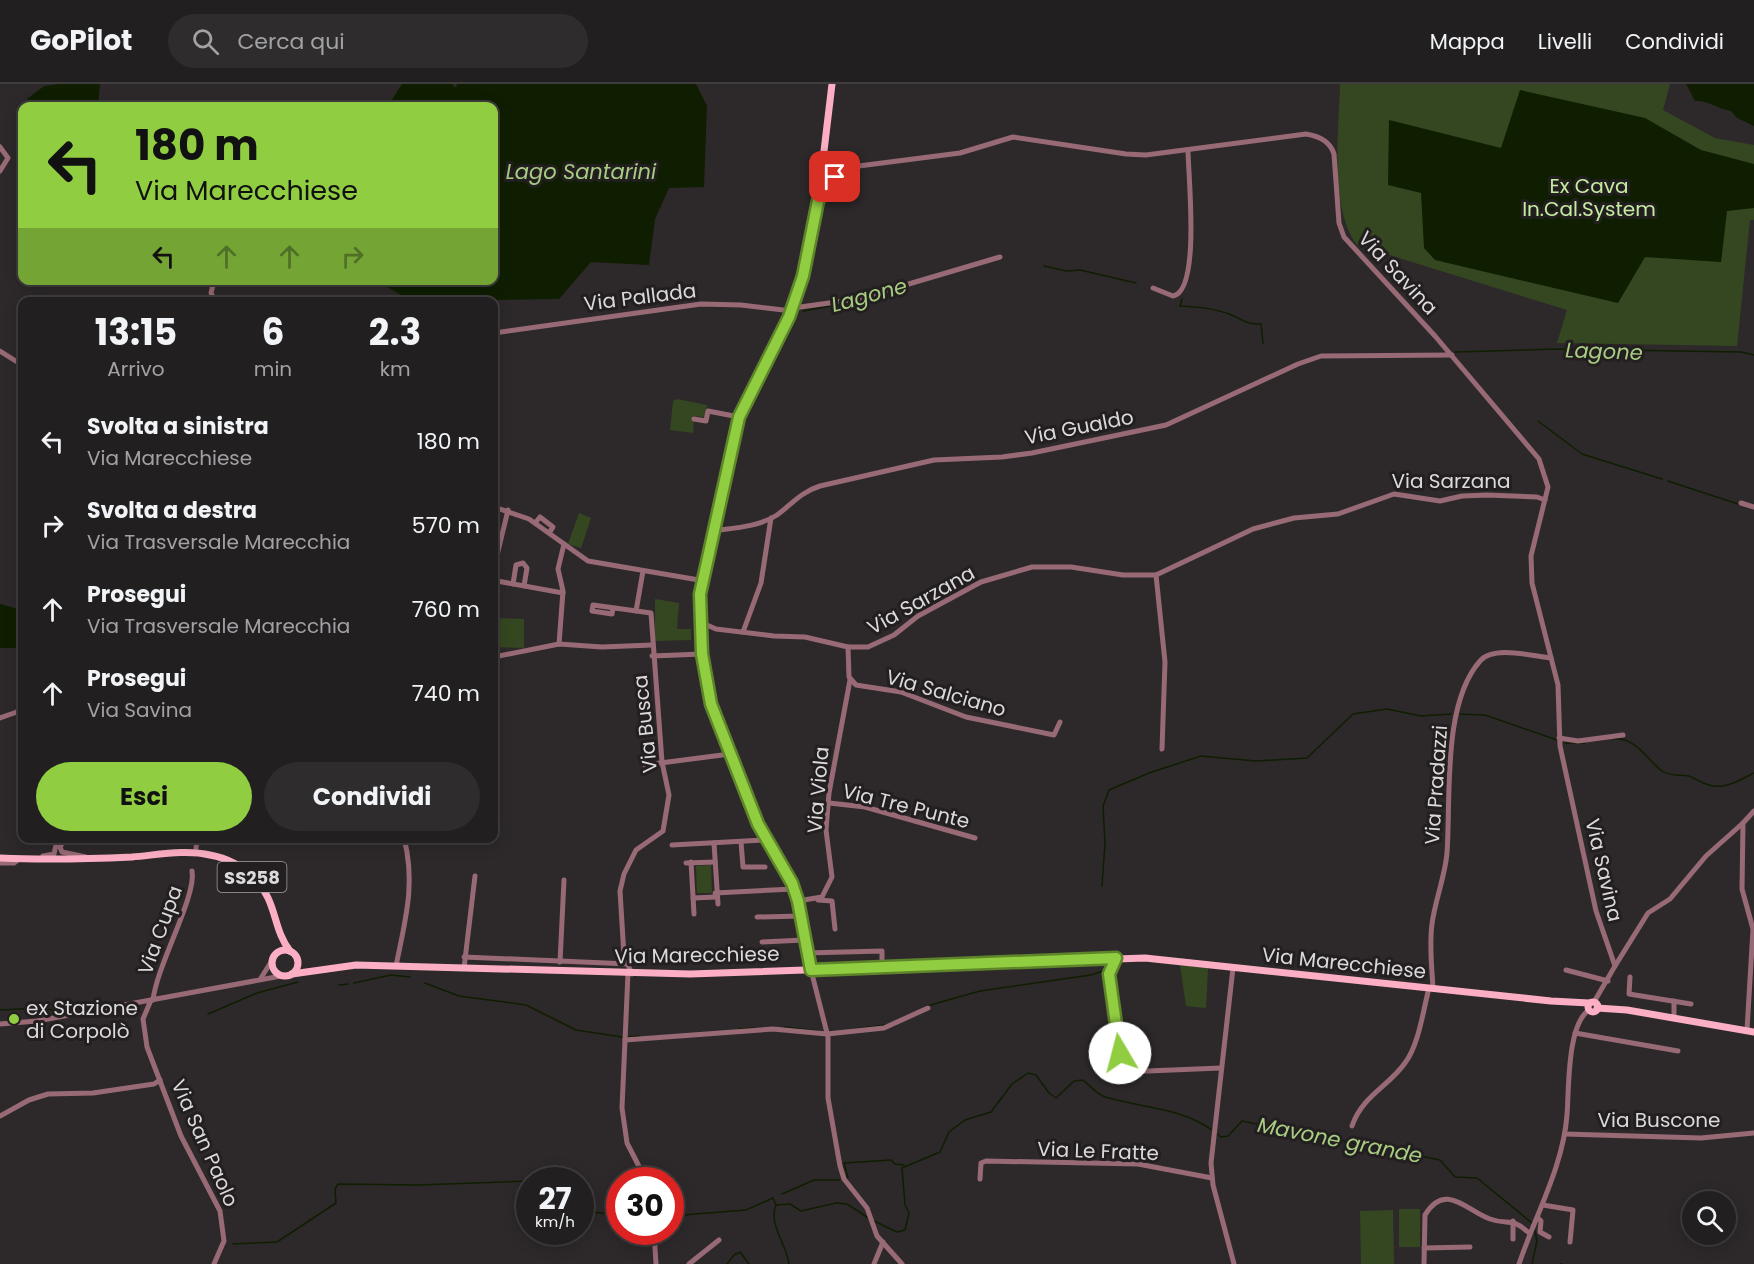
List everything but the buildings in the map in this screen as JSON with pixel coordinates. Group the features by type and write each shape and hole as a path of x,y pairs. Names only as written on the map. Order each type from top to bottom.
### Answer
{"main road":[{"path":"811,970 794,889 766,840 711,704 702,654 699,583 739,417 792,310 803,276 818,201 832,84"},
{"name":"SS258","path":"0,858 90,859 195,853 221,858 239,866 260,884 272,903 280,933 290,951 305,969 315,972"},
{"name":"SS258","path":"271,962 277,952 280,933"},
{"path":"277,952 290,951"},
{"path":"797,971 807,956"},
{"name":"Via Marecchiese","path":"292,974 356,966 630,974 797,971 1116,958 1569,1003 1674,1017 1751,1031"},
{"path":"271,962 274,970 281,976 292,974 298,961"}],"street":[{"name":"Via Savina","path":"821,181 835,177 851,167 960,153 1013,138 1126,154 1188,150 1306,134 1324,140 1334,154 1340,224 1344,237 1452,355 1539,459 1547,477 1545,500 1530,567 1535,600 1558,685 1558,738 1596,911 1615,966"},
{"path":"0,147 8,158 0,171"},
{"path":"1154,288 1173,296 1182,292 1185,285 1191,260 1188,150"},
{"path":"818,201 835,177"},
{"name":"Via Pallada","path":"498,332 701,304 792,310 858,299 1000,257"},
{"path":"213,285 211,293 213,297"},
{"path":"0,351 18,362"},
{"name":"Via Gualdo","path":"712,531 750,525 771,518 806,490 820,486 934,460 1012,456 1166,425 1313,358 1452,355"},
{"path":"694,419 706,422 708,411 739,417"},
{"name":"Via Sarzana","path":"700,622 716,628 806,637 848,647 880,644 944,602 981,582 1016,570 1032,567 1071,567 1123,575 1156,574 1253,529 1294,518 1338,514 1394,494 1414,495 1440,501 1462,496 1487,495 1537,496 1545,500"},
{"path":"1741,503 1754,507"},
{"path":"498,508 536,523 588,561 687,577 699,583"},
{"path":"498,551 508,510"},
{"path":"536,523 541,518 553,527 549,533"},
{"path":"743,632 761,583 771,518"},
{"path":"559,644 563,593 558,569 564,544"},
{"path":"513,584 516,565 523,563 527,568 524,586"},
{"path":"636,611 642,571"},
{"path":"1156,574 1165,662 1162,749"},
{"path":"498,581 563,593"},
{"path":"613,608 651,613 652,645"},
{"name":"Via Busca","path":"498,656 559,644 652,645 662,762 669,795 666,824 659,834 636,850 624,874 620,891 624,956 629,964 630,974 622,1108 627,1143 639,1167"},
{"path":"848,647 850,680"},
{"name":"Via Pradazzi","path":"1431,988 1431,932 1446,855 1454,726 1460,697 1480,660 1488,655 1497,653 1551,658"},
{"path":"652,656 702,654"},
{"name":"Via Salciano","path":"850,680 863,686 910,694 953,713 990,723 1054,735 1058,732 1059,722"},
{"name":"Via Viola","path":"818,900 826,892 832,877 826,830 837,738 850,680"},
{"path":"0,718 18,710"},
{"path":"1558,738 1578,741 1623,735"},
{"path":"645,765 730,754"},
{"name":"Via Tre Punte","path":"829,803 865,807 975,838"},
{"path":"1519,1264 1530,1231 1543,1205 1565,1134 1575,1033 1582,1014 1592,1006 1648,913 1670,899 1706,856 1754,811"},
{"path":"1743,823 1742,889 1753,929 1751,1031"},
{"path":"672,845 766,840"},
{"path":"741,842 743,867 765,867"},
{"path":"30,859 54,854 58,843"},
{"path":"62,843 60,847 62,852 90,859"},
{"path":"196,843 196,848"},
{"path":"396,966 411,888 411,867 405,843"},
{"path":"714,843 718,904"},
{"path":"0,863 14,863 19,859"},
{"path":"694,914 689,862 715,862"},
{"name":"Via Cupa","path":"152,1000 167,949 192,890 192,871"},
{"path":"464,968 475,876"},
{"path":"560,962 564,880"},
{"path":"693,898 794,889"},
{"path":"798,901 832,901 835,929"},
{"path":"757,917 801,916"},
{"path":"762,942 804,940"},
{"path":"807,956 882,951 882,967"},
{"path":"464,957 629,964"},
{"path":"1116,958 1109,974 1123,1072 1221,1068"},
{"path":"258,981 271,962"},
{"path":"1233,968 1213,1140 1212,1178 1234,1264"},
{"path":"811,970 827,1034 828,1098 844,1179 867,1208 872,1227 902,1264"},
{"path":"1566,970 1608,981"},
{"path":"0,1024 37,1021 258,981 270,976 281,976"},
{"path":"1630,977 1629,994 1692,1004"},
{"path":"1352,1126 1364,1102 1406,1063 1431,988"},
{"name":"Via San Paolo","path":"152,1000 143,1019 143,1029 181,1136 220,1211 224,1241 214,1264"},
{"path":"1674,1001 1674,1017"},
{"path":"625,1040 773,1029 827,1034 884,1028 928,1008"},
{"path":"1575,1033 1678,1051"},
{"path":"0,1116 39,1096 93,1093 141,1086 160,1080"},
{"name":"Via Buscone","path":"1565,1134 1701,1138 1754,1133"},
{"name":"Via Le Fratte","path":"980,1179 981,1163 986,1161 1138,1164 1212,1178"},
{"path":"1424,1264 1425,1215 1428,1209 1440,1201 1460,1201 1492,1220 1513,1221 1530,1231"},
{"path":"1543,1205 1573,1210 1570,1242"},
{"path":"1538,1219 1541,1221 1540,1232 1549,1237"},
{"path":"1513,1221 1513,1239"},
{"path":"688,1264 719,1240"},
{"path":"874,1264 883,1242"},
{"path":"655,1245 656,1264"},
{"path":"1424,1248 1470,1247"}],"green space":[{"name":"Ex Cava In.Cal.System","path":"1340,84 1670,84 1663,110 1715,138 1754,145 1754,220 1750,220 1737,346 1557,343 1567,310 1357,245 1342,211 1339,190"},
{"path":"677,399 707,405 705,417 694,416 693,433 670,430 673,401"},
{"path":"579,513 591,518 581,548 568,544"},
{"path":"655,599 679,603 677,629 691,629 691,640 655,641"},
{"path":"498,618 524,619 524,648 498,647"},
{"path":"711,865 712,893 697,893 696,866"},
{"path":"1180,965 1208,968 1206,1008 1186,1006"},
{"path":"1399,1209 1420,1209 1420,1247 1399,1247"},
{"path":"1393,1210 1394,1264 1361,1264 1360,1211"}],"water":[{"path":"100,84 98,102 27,102 27,99 44,86"},
{"name":"Lago Santarini","path":"402,84 452,84 456,88 457,84 696,84 707,106 704,187 669,188 655,219 649,265 591,262 559,299 404,297 384,285 498,285 498,102 391,102"},
{"path":"1686,84 1754,84 1754,126 1737,118 1731,111 1695,101"},
{"path":"1520,90 1645,118 1701,150 1754,164 1754,208 1727,211 1721,262 1645,257 1618,303 1435,260 1424,248 1421,193 1388,185 1389,120 1501,148"},
{"path":"0,604 18,609 18,648 0,648"}],"waterway":[{"name":"Lagone","path":"1044,266 1066,271 1080,270 1136,283"},
{"name":"Lagone","path":"1182,299 1180,306 1217,310 1248,323 1261,324 1263,343"},
{"name":"Lagone","path":"803,311 853,302"},
{"name":"Lagone","path":"1455,352 1556,349 1741,352 1754,355"},
{"path":"1538,421 1582,454 1662,479"},
{"path":"1668,481 1738,504"},
{"path":"1102,886 1105,843 1103,806 1109,790 1149,773 1201,756 1256,761 1307,758 1353,714 1387,709 1421,716 1451,714"},
{"path":"1457,714 1485,715 1557,740"},
{"path":"1613,739 1628,741 1665,773 1689,776 1712,786 1724,786 1754,773"},
{"path":"1565,743 1585,743"},
{"path":"927,1006 980,991 1091,975 1106,970 1111,962"},
{"path":"354,983 391,975 410,977"},
{"path":"208,1014 257,993 298,982"},
{"path":"425,983 459,996 526,1005 576,1030 622,1037"},
{"path":"339,985 348,984"},
{"path":"0,1010 41,1008 59,1011"},
{"path":"854,1029 885,1025"},
{"path":"784,1027 818,1031"},
{"path":"739,1029 755,1028"},
{"path":"628,1037 639,1036"},
{"name":"Mavone grande","path":"874,1221 897,1232 905,1230 909,1213 905,1205 902,1168 940,1152 949,1132 965,1120 991,1112 1012,1084 1028,1073 1036,1075 1049,1093 1056,1098 1074,1081 1083,1080 1105,1097 1173,1112 1199,1122 1212,1130"},
{"name":"Mavone grande","path":"1216,1133 1221,1137 1228,1136 1242,1121 1440,1160 1455,1177 1477,1178 1532,1223"},
{"name":"Mavone grande","path":"848,1178 844,1163 891,1160 895,1164 904,1165"},
{"name":"Mavone grande","path":"782,1194 814,1180 840,1180"},
{"path":"233,1244 277,1242 336,1203 335,1189 338,1184 418,1185 516,1182"},
{"path":"684,1215 746,1210 773,1198 776,1205"},
{"name":"Mavone grande","path":"789,1264 774,1220 776,1205 790,1204 801,1211 836,1203 847,1204 870,1219"},
{"path":"594,1212 606,1214"},
{"name":"Mavone grande","path":"1532,1264 1537,1241 1534,1227"},
{"name":"Mavone grande","path":"727,1264 734,1255 740,1252 749,1264"}],"place":[{"name":"ex Stazione di Corpolò","path":"14,1019"}],"route":[{"path":"835,177 827,184 818,201 803,276 789,317 740,414 712,531 703,584 700,587 700,622 703,661 716,721 763,835 792,883 798,901 811,970 1116,958 1109,974 1120,1053"}]}
